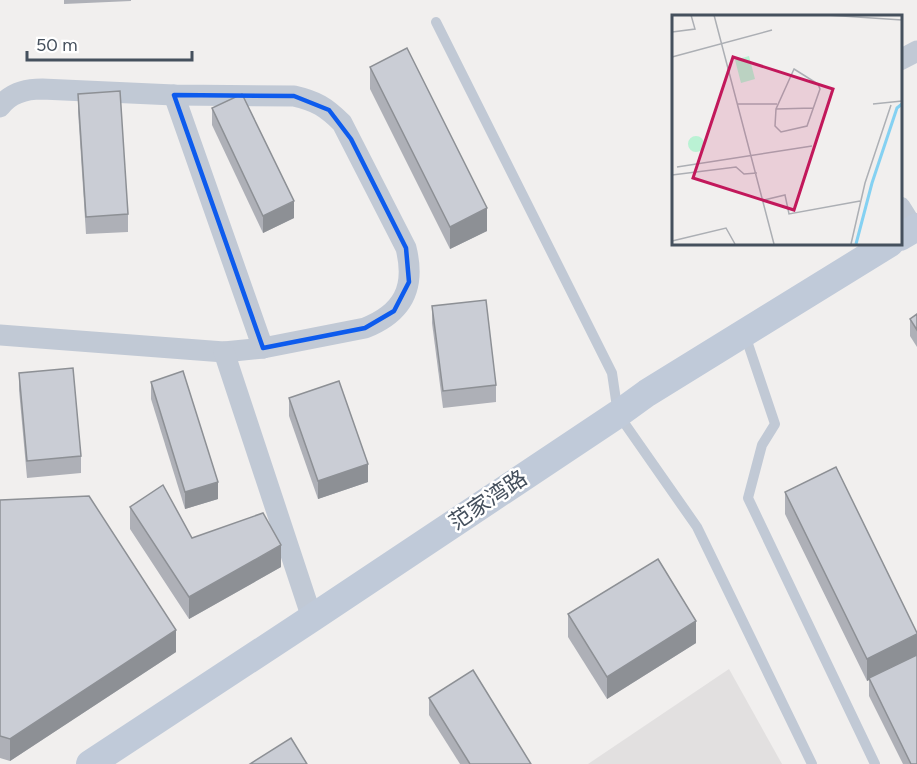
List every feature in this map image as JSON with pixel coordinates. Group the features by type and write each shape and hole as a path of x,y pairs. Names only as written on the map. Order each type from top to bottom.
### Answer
{"main road":[{"name":"范家湾路","path":"90,764 647,393 881,244"}],"street":[{"path":"902,59 917,51"},
{"path":"0,107 14,94 28,89 174,95 294,96 312,100 329,110 342,123 406,248 410,264 409,282 404,298 381,322 365,328 262,348 224,352 0,335"},
{"path":"174,95 262,348"},
{"path":"224,352 312,618"}],"lane":[{"path":"436,21 612,373 618,414 697,527 812,764"},
{"path":"744,332 775,424 762,445 748,498 874,764"}],"highlighted area":[{"path":"174,95 294,96 329,110 351,139 406,248 409,282 394,311 365,328 263,348"}],"shaded area":[{"path":"729,669 782,764 588,764"}],"building":[{"path":"407,48 487,208 450,227 370,67"},
{"path":"120,91 128,214 86,217 78,94"},
{"path":"242,94 294,201 263,216 212,108"},
{"path":"486,300 496,385 443,391 432,306"},
{"path":"917,314 917,330 910,319"},
{"path":"73,368 81,456 27,461 19,373"},
{"path":"183,371 218,482 185,492 151,382"},
{"path":"339,381 368,464 318,481 289,398"},
{"path":"836,467 917,633 867,659 785,492"},
{"path":"163,485 192,538 263,513 281,545 189,597 130,507"},
{"path":"89,496 176,630 10,739 0,736 0,500"},
{"path":"658,559 696,621 607,677 568,614"},
{"path":"917,655 917,764 911,764 869,678"},
{"path":"473,670 531,764 470,764 429,698"},
{"path":"291,738 307,764 250,764"}]}
